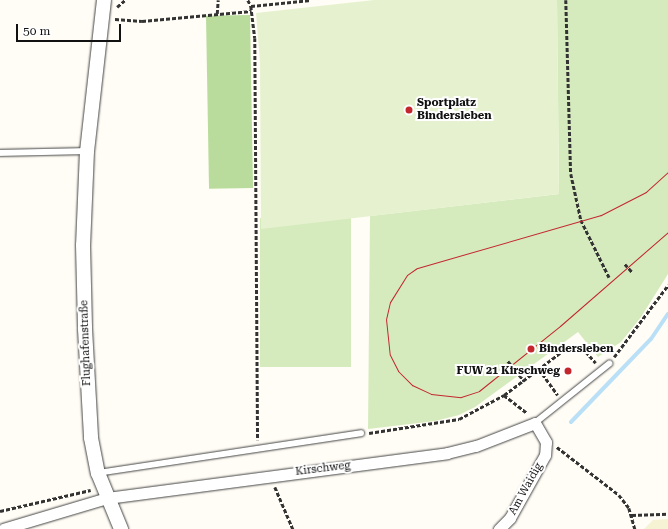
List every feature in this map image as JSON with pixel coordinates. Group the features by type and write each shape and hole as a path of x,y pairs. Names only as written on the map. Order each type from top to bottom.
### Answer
{"street":[{"name":"Flughafenstraße","path":"104,0 87,151 83,245 85,329 89,410 98,473 121,529"},
{"path":"535,423 546,442"},
{"name":"Kirschweg","path":"3,529 108,498 447,453 476,446 535,423"},
{"name":"Am Waidig","path":"500,529 510,518 539,468 546,442"}],"lane":[{"path":"0,153 87,151"},
{"path":"535,423 609,364"},
{"path":"98,473 258,447 361,433"}],"path":[{"path":"217,14 218,0"},
{"path":"248,0 252,11 255,38 258,447"},
{"path":"251,6 311,0"},
{"path":"566,0 571,174 581,220 609,277"},
{"path":"113,19 142,21 252,11"},
{"path":"625,264 633,273"},
{"path":"609,364 668,285"},
{"path":"361,433 429,426 459,419 504,395 572,346 582,347 602,371"},
{"path":"508,361 524,381"},
{"path":"539,369 563,402"},
{"path":"504,395 526,412 535,423"},
{"path":"546,442 562,450 619,495 632,515 635,529"},
{"path":"270,476 293,529"},
{"path":"0,511 88,489 108,498"},
{"path":"632,515 668,514"}],"shaded area":[{"path":"668,519 668,529 644,529 653,520"}],"green space":[{"name":"Sportplatz Bindersleben","path":"374,0 557,0 559,194 261,229 260,62 256,13"},
{"path":"557,0 668,0 668,274 641,317 621,342 598,357 578,332 475,407 459,415 435,421 368,429 370,216 559,194"},
{"path":"250,15 253,188 209,189 206,16"},
{"path":"260,218 351,218 351,367 260,367"}],"waterway":[{"path":"571,422 651,339 668,314"}],"tram line":[{"path":"668,172 646,192 601,215 417,268 407,275 390,302 386,319 390,355 398,371 412,385 431,394 461,397 479,391 560,326 668,232"}],"place":[{"name":"Sportplatz Bindersleben","path":"409,110"},
{"name":"Bindersleben","path":"531,349"},
{"name":"FUW 21 Kirschweg","path":"568,371"}]}
